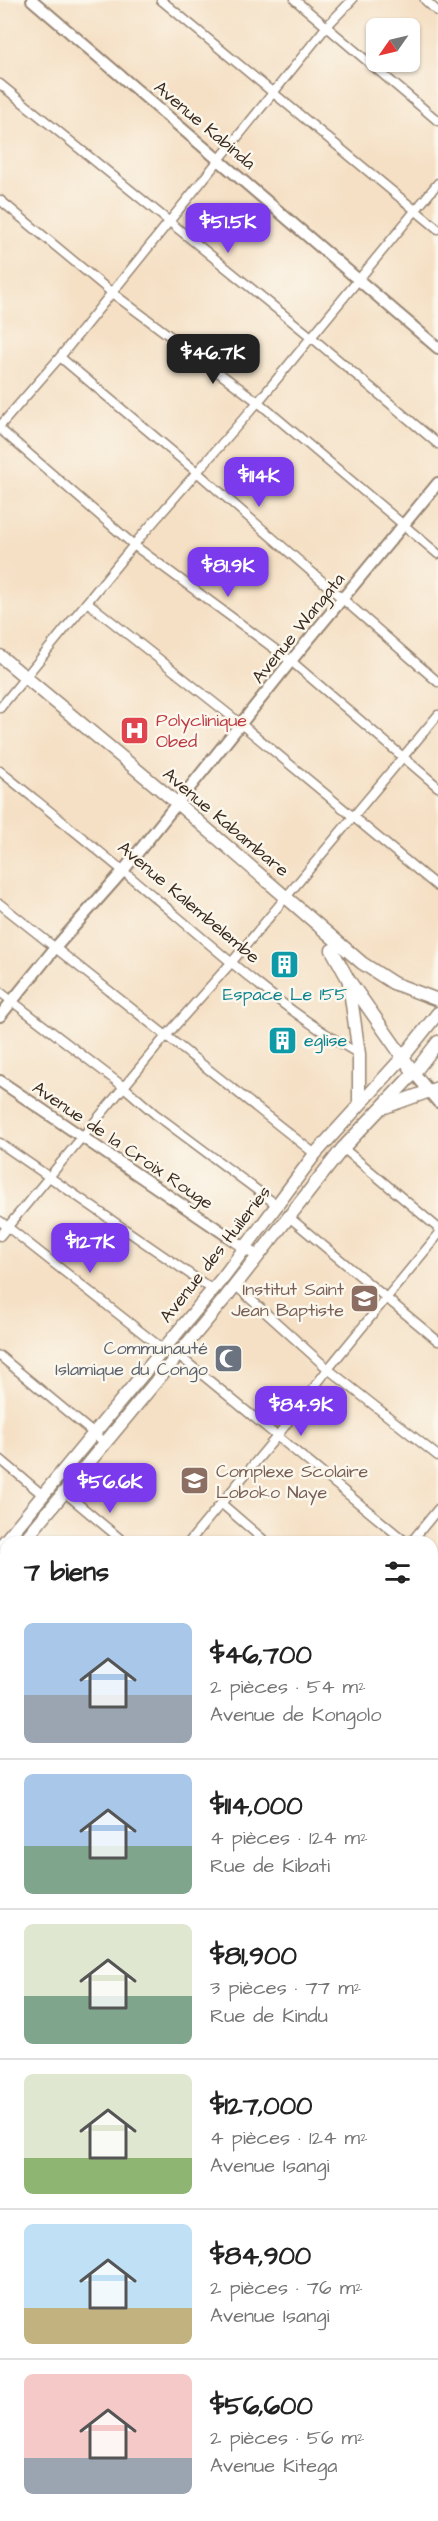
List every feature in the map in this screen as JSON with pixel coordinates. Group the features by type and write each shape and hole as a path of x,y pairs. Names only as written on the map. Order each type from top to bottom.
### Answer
{"main road":[{"name":"Avenue Kabambare","path":"0,656 178,804 362,963 393,982 438,1000"},
{"path":"332,950 348,979 414,1073"},
{"path":"348,979 359,1054 359,1104"},
{"name":"Avenue des Huileries","path":"9,1536 246,1249 315,1154 403,1057 438,1013"},
{"name":"Avenue des Huileries","path":"28,1536 235,1285 343,1148 414,1073 438,1042"},
{"path":"381,1109 434,1090"}],"street":[{"name":"Avenue Kabinda","path":"32,0 438,348"},
{"path":"161,0 438,229"},
{"path":"295,0 438,121"},
{"path":"352,0 327,27 221,160 167,222 60,357 0,428 134,544 291,661 438,787"},
{"path":"425,0 438,12"},
{"path":"0,84 310,336 438,444"},
{"path":"0,708 134,544 258,402 438,183"},
{"path":"0,200 111,292 258,402 438,554"},
{"path":"60,357 344,598 438,682"},
{"name":"Avenue Wangata","path":"0,1016 123,871 291,661 438,483"},
{"path":"87,602 241,724 438,887"},
{"path":"0,1236 438,715"},
{"name":"Avenue Kalembelembe","path":"0,771 231,963 337,1042 359,1054"},
{"path":"0,904 315,1154"},
{"path":"317,924 332,950"},
{"path":"0,992 124,1087 155,1114 277,1205"},
{"path":"414,1073 434,1090 438,1102"},
{"name":"Avenue de la Croix Rouge","path":"0,1081 257,1256"},
{"path":"0,1143 213,1290"},
{"path":"343,1148 438,1228"},
{"path":"289,1217 438,1341"},
{"path":"0,1221 164,1350"},
{"path":"194,1536 438,1235"},
{"path":"235,1285 328,1369 438,1456"},
{"path":"177,1354 399,1536"},
{"path":"0,1356 105,1443"},
{"path":"0,1459 44,1496"},
{"path":"64,1492 117,1536"},
{"path":"222,1504 259,1536"},
{"path":"416,1536 438,1509"}],"place":[{"name":"Polyclinique Obed","path":"135,730"},
{"name":"Espace Le 155","path":"285,965"},
{"name":"eglise","path":"283,1040"},
{"name":"Institut Saint Jean Baptiste","path":"365,1299"},
{"name":"Communauté Islamique du Congo","path":"229,1358"},
{"name":"Complexe Scolaire Loboko Naye","path":"195,1481"}]}
